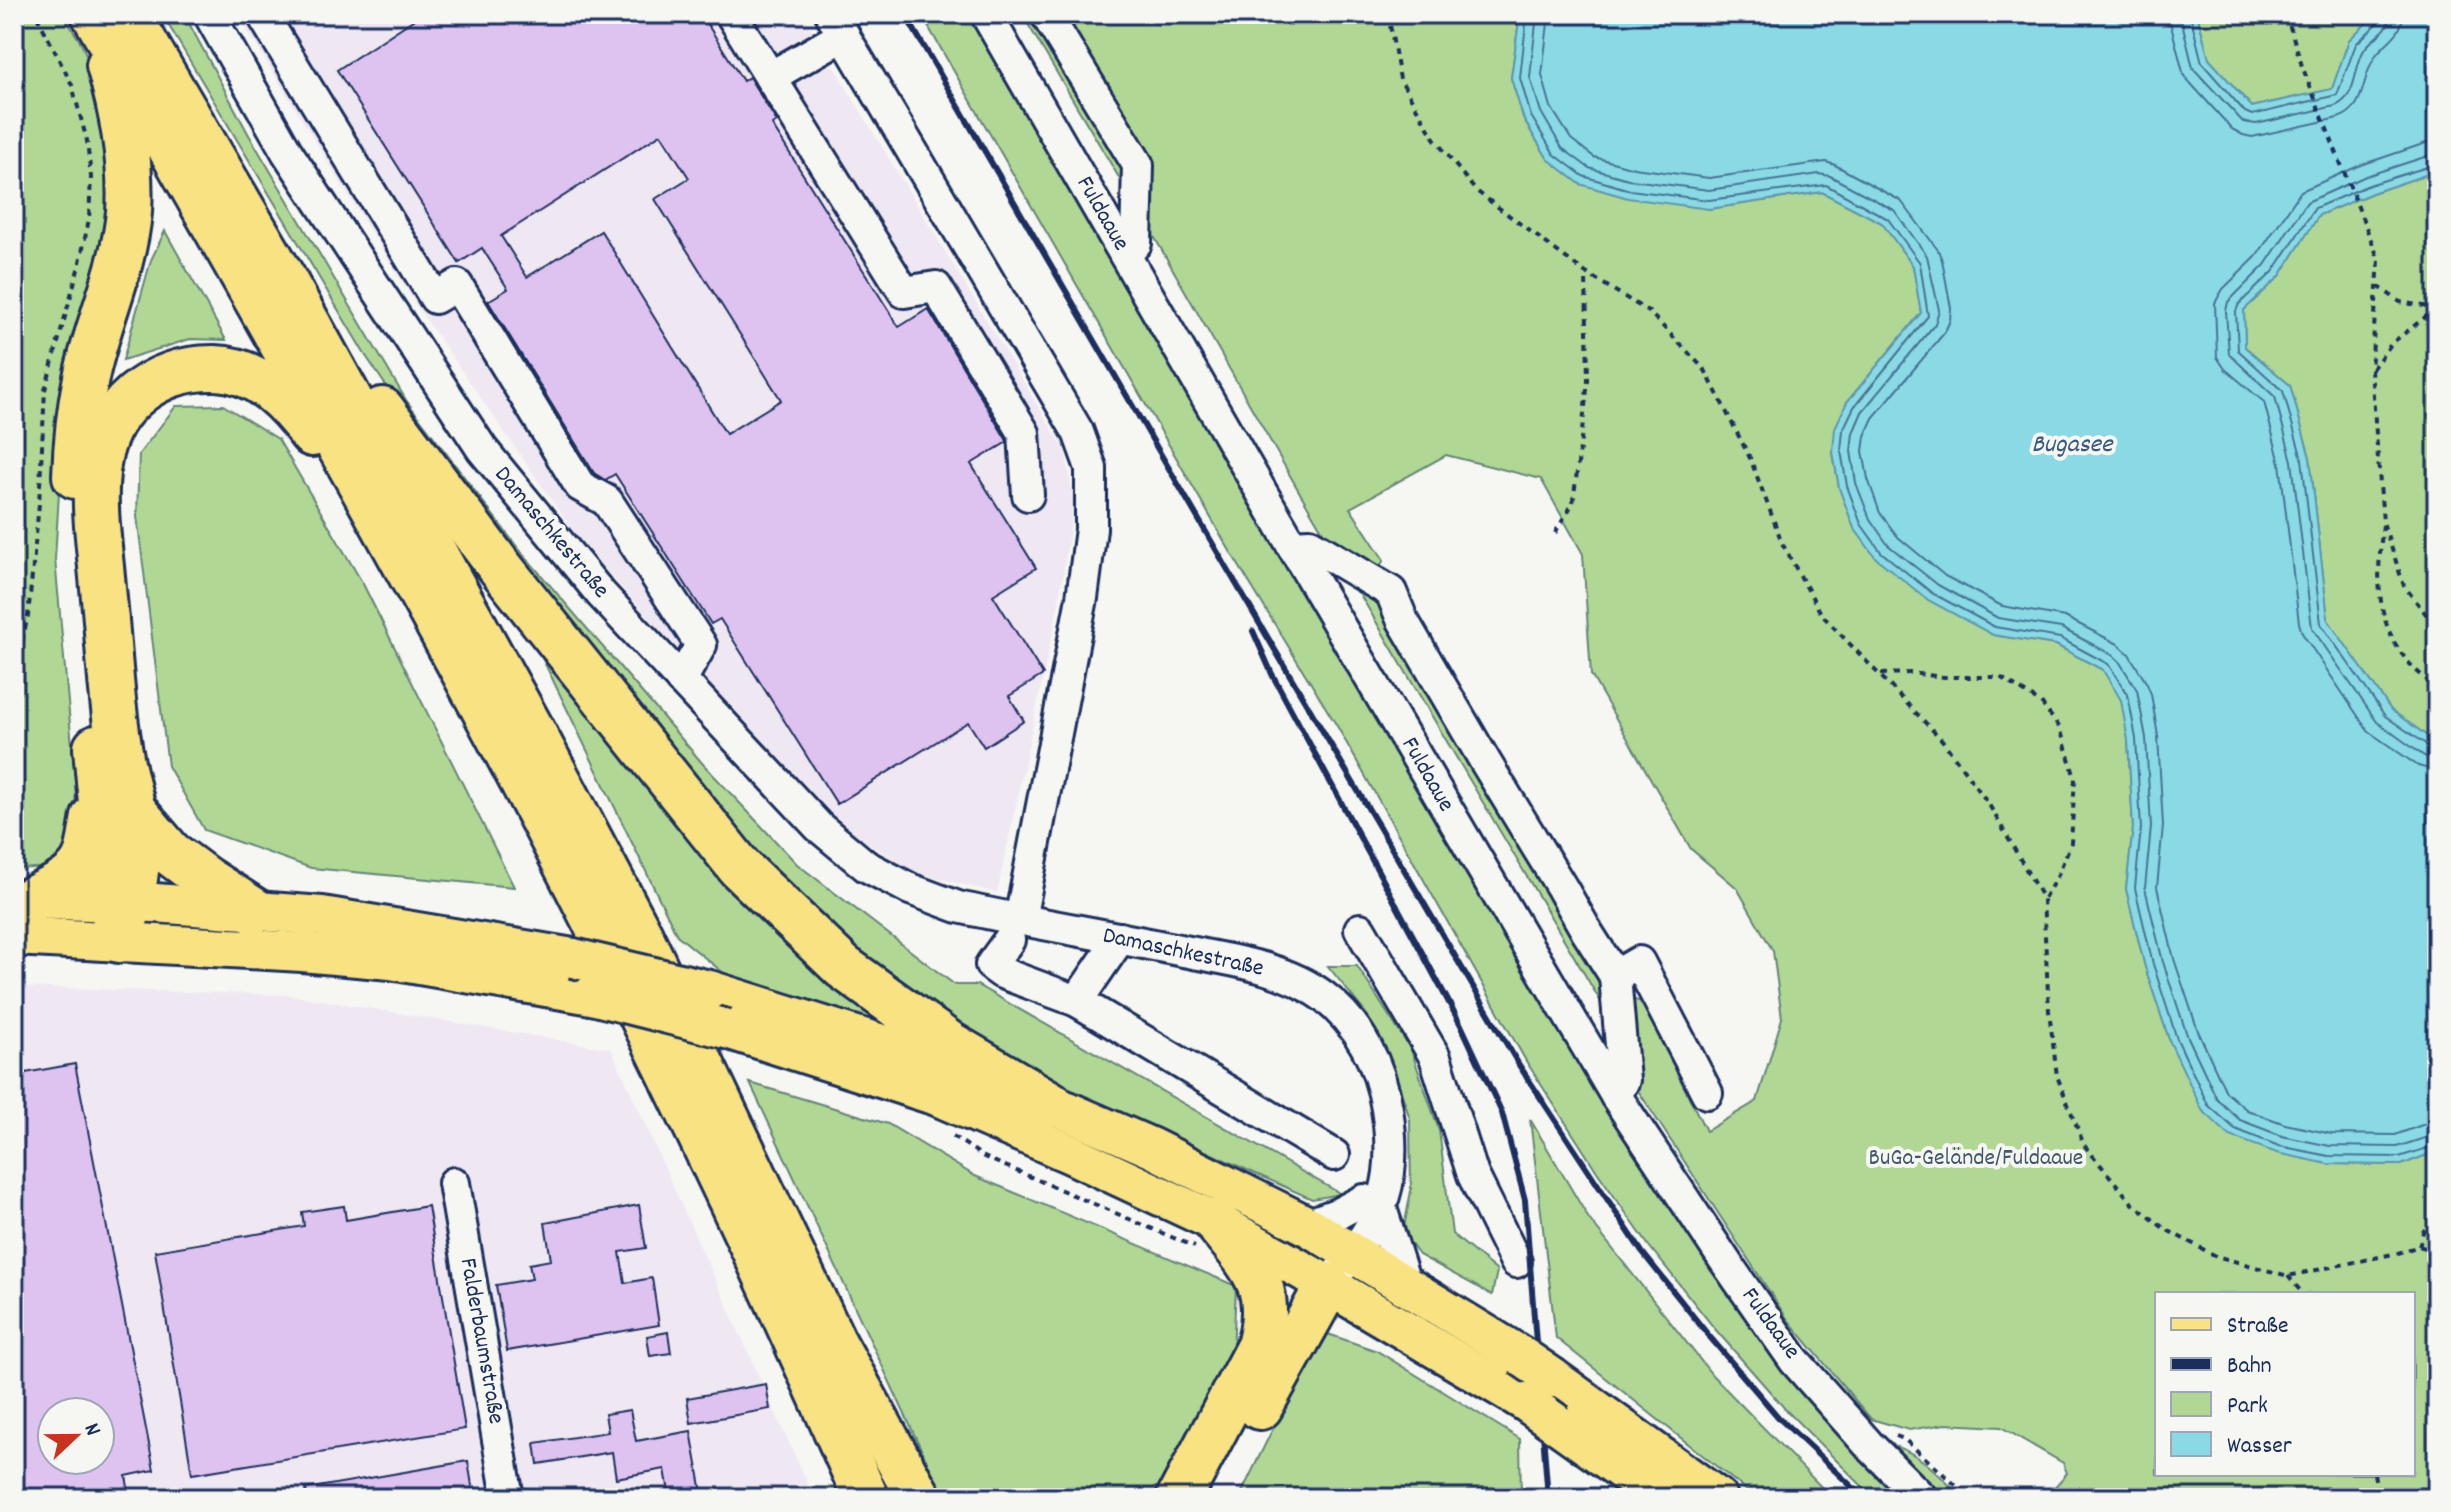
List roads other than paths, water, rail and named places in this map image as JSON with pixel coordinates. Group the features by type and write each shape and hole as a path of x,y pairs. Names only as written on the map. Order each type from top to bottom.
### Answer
{"highway":[{"path":"92,14 327,423 600,932 771,1286 866,1498"},
{"path":"92,14 116,93 129,182 129,213 119,266 86,377 74,481 87,666 117,801 138,858 121,914"},
{"path":"128,14 284,280 525,718 640,935 833,1341 900,1498"},
{"path":"284,280 496,562 740,868 843,967 951,1045 1051,1104"},
{"path":"20,911 74,874 117,801 122,762 97,523 97,472 109,427 126,401 170,374 205,368 234,371 269,388 299,417 413,581"},
{"path":"117,801 170,853 255,911"},
{"path":"1179,1498 1253,1358 1265,1322 1263,1292 1258,1277 1210,1236"},
{"path":"1213,1498 1311,1312 1341,1262"},
{"path":"833,1341 919,1498"}],"main road":[{"path":"20,911 121,914 255,911 322,916 573,958 709,990 965,1070 1152,1148 1306,1225 1341,1262 1539,1390 1718,1498"},
{"path":"121,914 302,952 391,960 592,995 727,1029 937,1096 1071,1154 1210,1236 1341,1262 1406,1286 1521,1356 1557,1424 1661,1498"}],"street":[{"name":"Damaschkestraße","path":"209,14 287,152 482,449 601,594 819,827 866,866 910,889 1014,930 1120,938 1260,967 1322,995 1344,1014 1371,1053 1384,1090 1376,1141 1372,1204 1341,1262"},
{"path":"262,14 435,298"},
{"path":"731,14 904,292 936,287 1024,433 1028,495"},
{"name":"Fuldaaue","path":"986,14 1292,545 1616,1096 1794,1360 1868,1444 1922,1498"},
{"path":"1046,14 1138,165 1136,243 1125,255"},
{"path":"770,77 838,24 1078,432 1091,468 1091,529 1082,598 1014,930 991,965 1002,973 1077,1001 1334,1155"},
{"path":"287,152 330,126"},
{"path":"398,321 457,285 580,486 607,501 701,645 681,680"},
{"path":"1292,545 1310,544 1391,592 1402,619 1615,976 1624,1080 1616,1096"},
{"path":"1360,929 1435,1057 1473,1175 1516,1262"},
{"path":"1077,1001 1120,938"},
{"path":"1615,976 1639,962 1707,1093"},
{"name":"Falderbaumstraße","path":"454,1183 508,1498"},
{"name":"Damaschkestraße","path":"1372,1204 1406,1286"},
{"path":"1306,1225 1372,1204"}],"water":[{"name":"Bugasee","path":"1520,14 2197,14 2209,59 2252,107 2332,89 2349,40 2376,14 2437,14 2437,171 2319,215 2279,277 2244,310 2245,347 2290,385 2310,458 2328,620 2391,710 2437,743 2437,1151 2401,1165 2328,1164 2277,1153 2230,1136 2202,1110 2170,1042 2145,967 2126,889 2133,828 2128,740 2121,700 2103,670 2056,645 1993,635 1928,600 1876,558 1854,528 1839,488 1833,452 1835,428 1847,402 1921,313 1913,266 1882,223 1822,192 1709,209 1628,198 1580,184 1548,159 1524,120 1511,78"}],"railway":[{"path":"905,14 1519,1065 1642,1252 1779,1418 1864,1498"},
{"path":"1253,631 1272,674 1461,1025 1502,1113 1525,1200 1548,1498"}],"park label":[{"name":"BuGa-Gelände/Fuldaaue","path":"1976,1159"}]}
